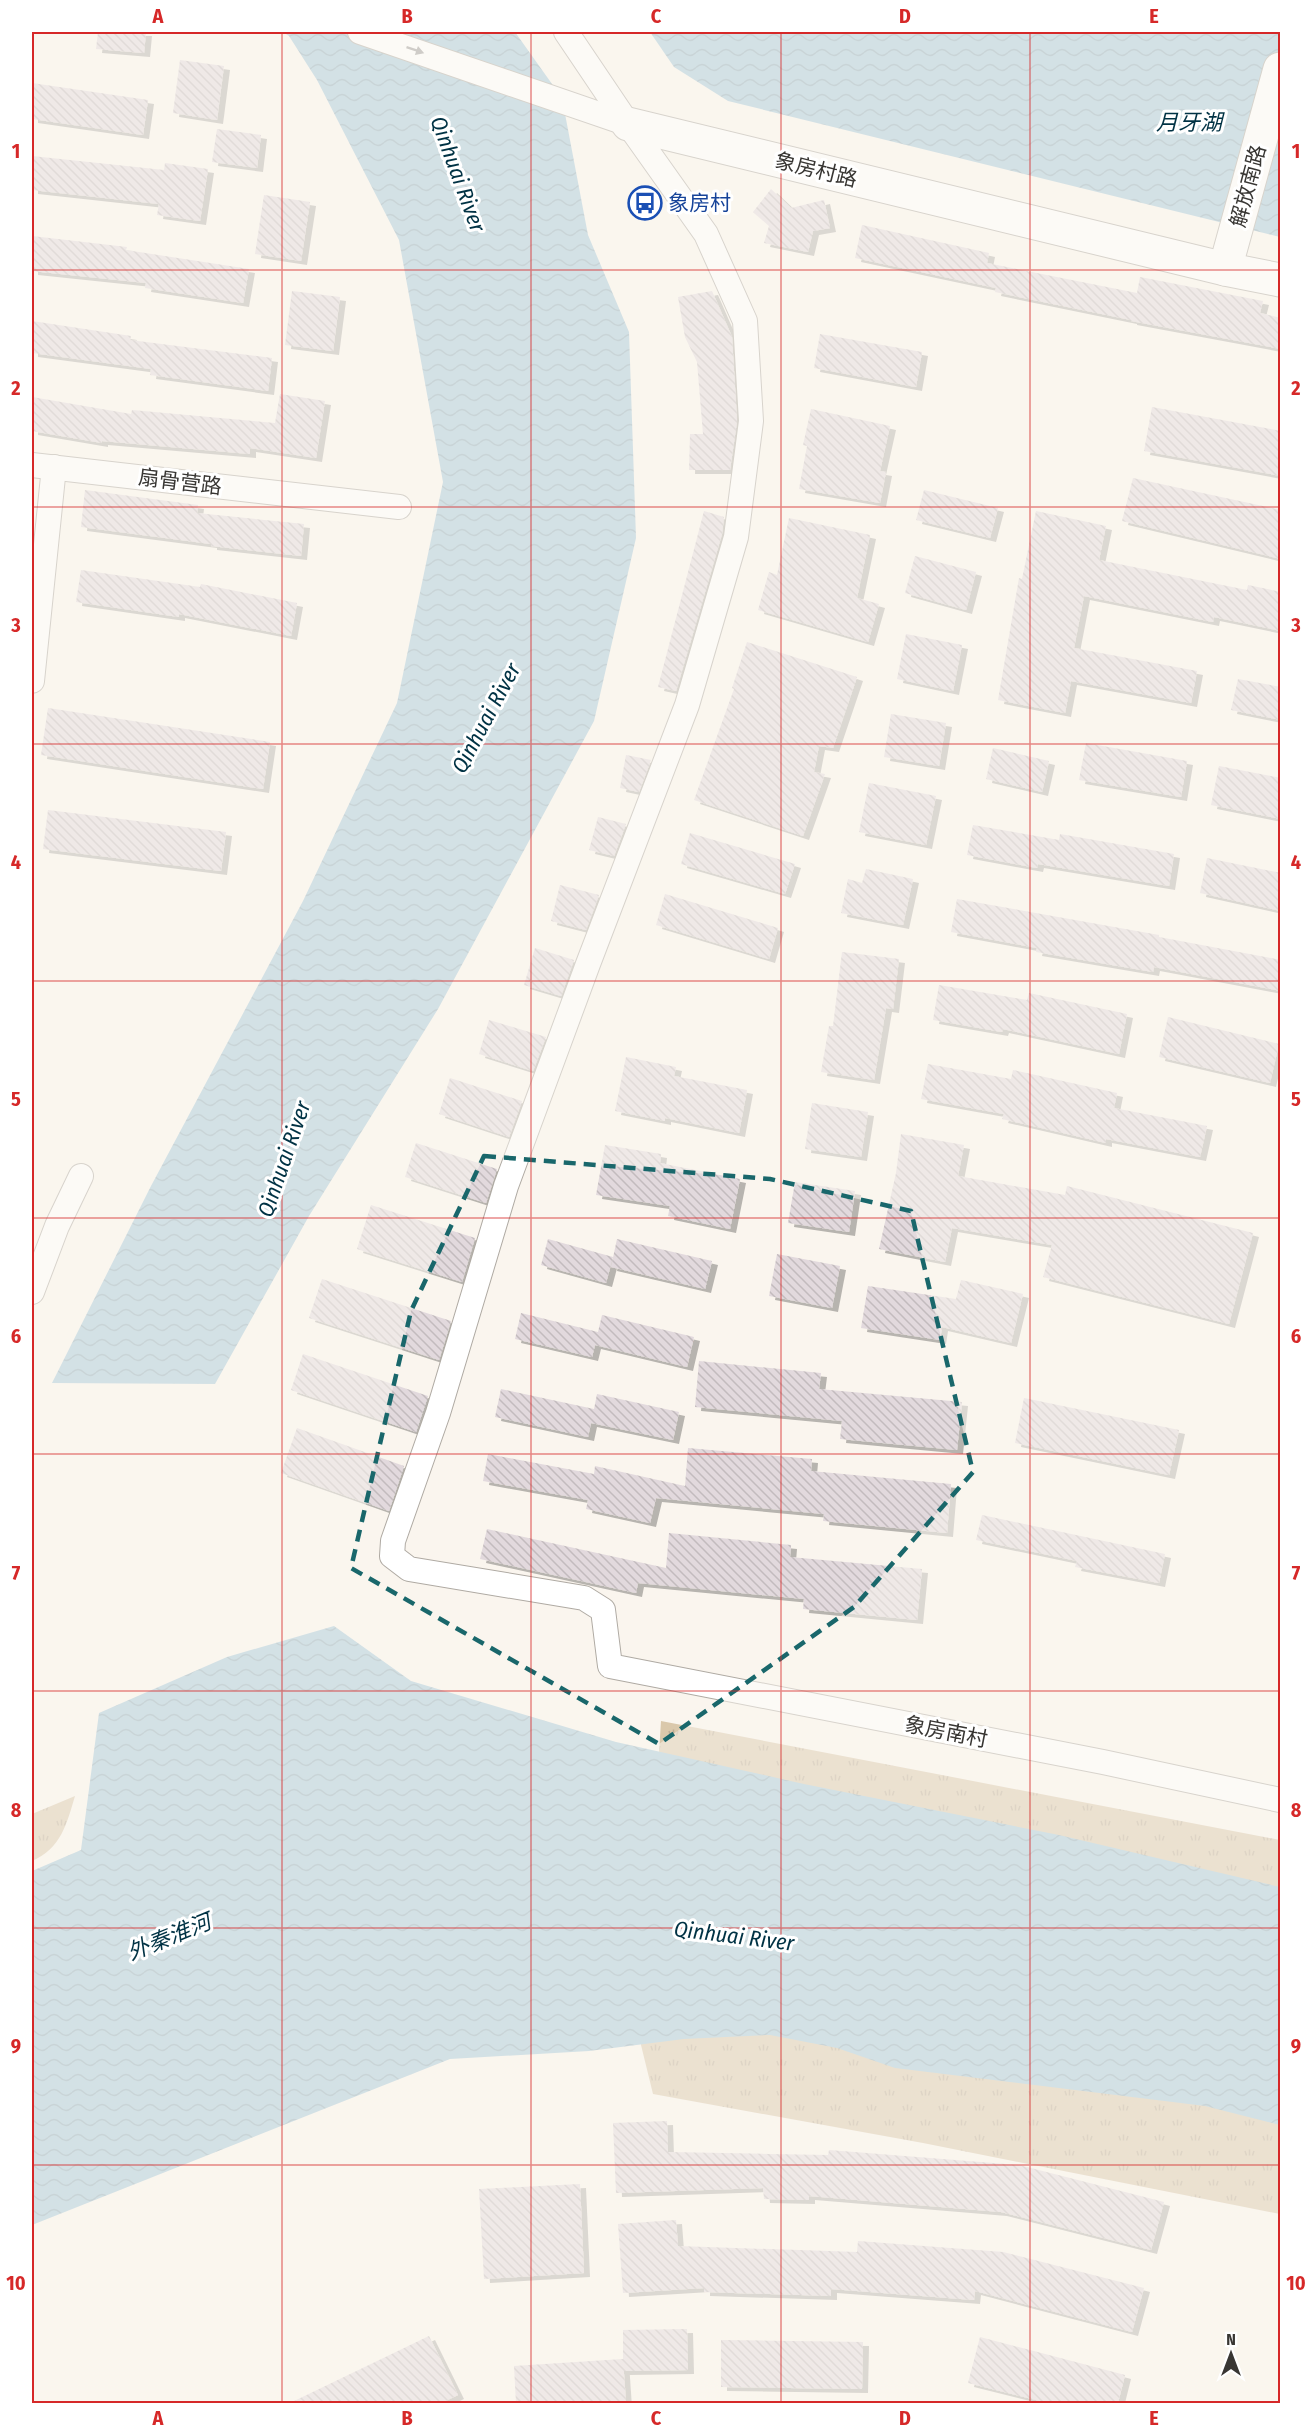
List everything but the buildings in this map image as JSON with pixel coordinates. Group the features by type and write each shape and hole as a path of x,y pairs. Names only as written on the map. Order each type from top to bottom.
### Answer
{"street":[{"name":"象房村路","path":"360,32 628,124 1225,269 1281,280"},
{"path":"566,32 628,124"},
{"name":"解放南路","path":"1225,269 1281,69"},
{"name":"象房南村","path":"628,124 706,234 745,321 751,422 736,537 687,705 506,1186 438,1413 393,1541 392,1556 409,1569 584,1598 603,1610 608,1634 610,1666 1103,1762 1281,1800"},
{"path":"32,681 43,466"},
{"name":"扇骨营路","path":"43,466 399,507"},
{"path":"32,1292 57,1226 81,1176"}],"highlighted area":[{"path":"484,1156 770,1179 911,1211 973,1472 854,1607 659,1744 351,1568 411,1311"}],"green space":[{"path":"661,1721 1280,1840 1280,2214 923,2143 653,2094 641,2045"},
{"path":"75,1796 66,1825 56,1842 50,1850 32,1861 32,1814"}],"water":[{"name":"Qinhuai River","path":"283,32 515,32 562,98 588,235 629,332 636,538 594,721 438,1009 309,1216 215,1384 52,1383 151,1186 303,901 397,703 443,482 399,240 317,80 289,36"},
{"name":"月牙湖","path":"650,32 1280,32 1280,237 728,101 674,67"},
{"path":"334,1626 411,1681 616,1742 804,1784 1059,1835 1280,1887 1280,2125 1205,2106 895,2068 837,2048 770,2035 684,2039 589,2051 450,2059 32,2225 32,1871 81,1850 99,1713 227,1657"}],"place":[{"name":"象房村","path":"645,203"}],"water label":[{"name":"外秦淮河","path":"169,1937"}]}
